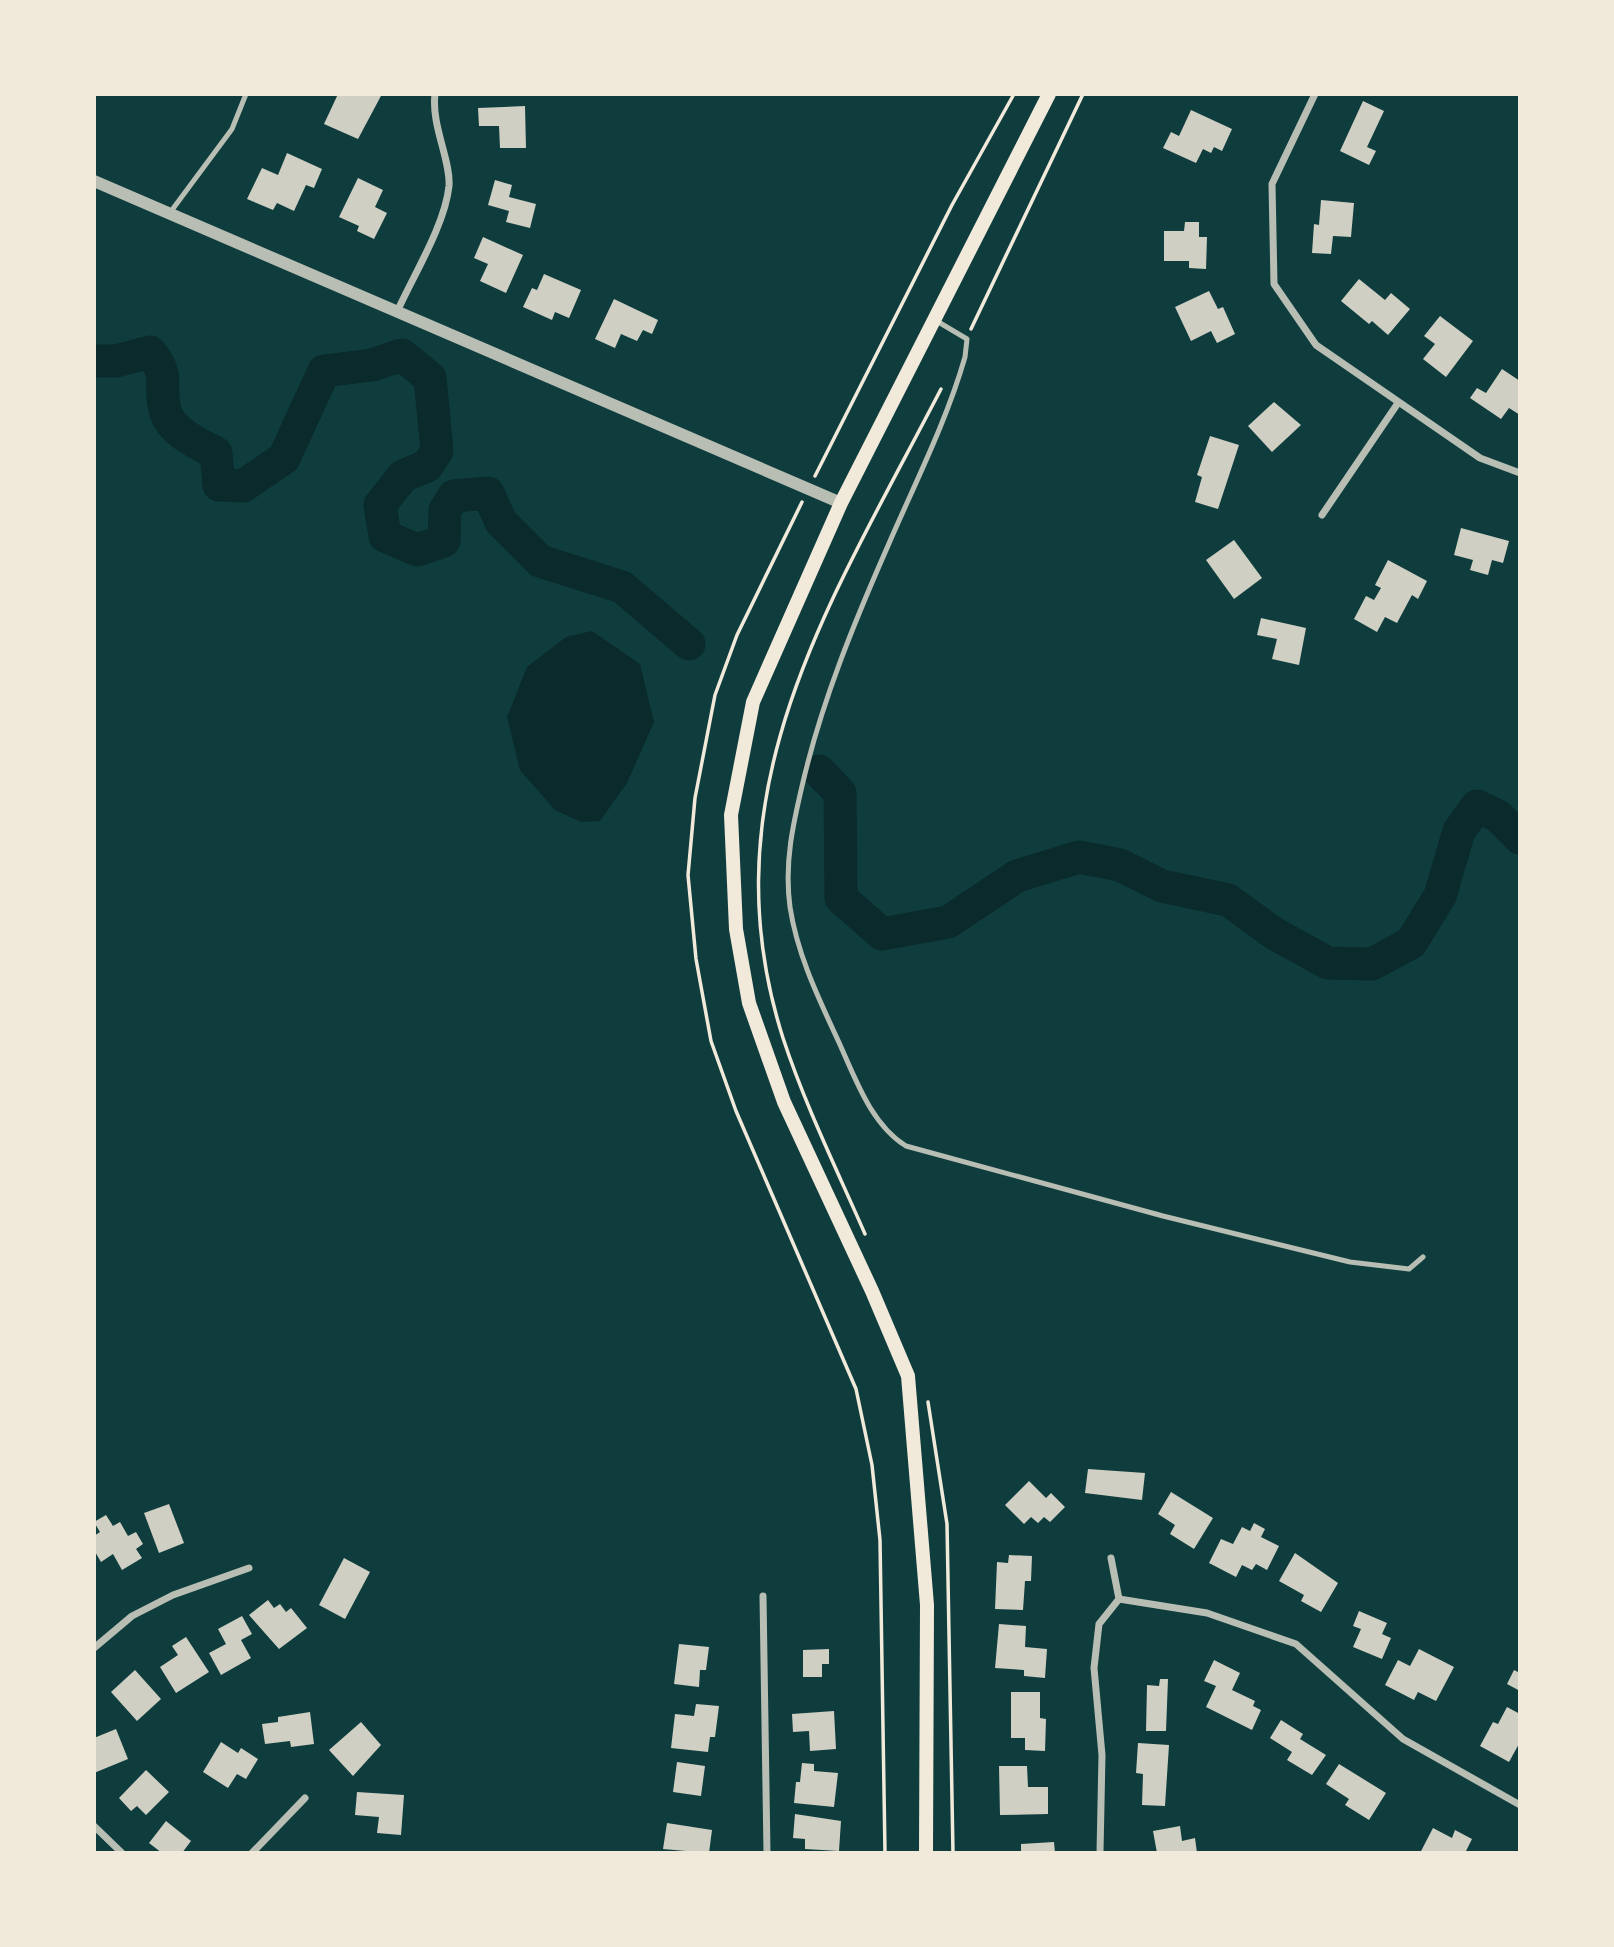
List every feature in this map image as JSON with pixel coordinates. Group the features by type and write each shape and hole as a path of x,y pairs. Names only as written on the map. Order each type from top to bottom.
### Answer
{"main road":[{"path":"926,1853 927,1605 908,1376 872,1291 784,1102 749,1003 736,929 731,815 753,702 841,503 1049,94"}],"street":[{"path":"397,312 442,213 449,184 439,141 435,94"},
{"path":"1315,94 1272,184 1274,284 1316,345 1480,458 1520,473"},
{"path":"94,181 841,503"},
{"path":"1322,515 1398,404"},
{"path":"1100,1853 1102,1755 1094,1668 1099,1624 1119,1599 1111,1559"},
{"path":"94,1648 132,1616 173,1595 249,1568"},
{"path":"763,1596 766,1853"},
{"path":"1119,1599 1207,1613 1296,1644 1403,1739 1520,1805"},
{"path":"252,1853 305,1798"},
{"path":"94,1826 122,1853"}],"lane":[{"path":"169,214 232,129 246,94"},
{"path":"935,320 967,339 965,357 951,400 844,652 810,748 789,836 790,907 800,950 813,988 866,1100 891,1137 905,1146 1163,1216 1350,1262 1409,1269 1423,1257"}],"path":[{"path":"884,1853 880,1540 872,1465 856,1390 736,1111 711,1041 696,959 688,875 695,798 715,695 737,635 952,205 1014,94"},
{"path":"967,339 1083,94"},
{"path":"870,1247 783,1038 769,975 761,914 760,841 772,758 795,683 829,602 941,388"},
{"path":"925,1394 933,1418 947,1524 953,1853"}],"water":[{"path":"592,631 640,664 654,722 627,783 600,821 581,822 555,810 520,770 507,717 527,667 566,637"}],"building":[{"path":"338,94 382,94 358,139 324,124"},
{"path":"1363,101 1384,111 1367,147 1376,151 1369,165 1340,151"},
{"path":"525,106 526,148 500,148 499,126 479,126 478,108"},
{"path":"1191,110 1232,129 1222,151 1214,147 1211,153 1203,149 1196,163 1163,148 1171,132 1179,136"},
{"path":"287,153 322,169 314,188 306,185 294,211 277,203 273,210 247,199 262,168 278,175"},
{"path":"358,178 383,190 375,207 387,213 374,239 357,231 359,226 339,217"},
{"path":"495,180 512,185 509,197 536,204 530,228 506,222 509,211 488,205"},
{"path":"1321,200 1354,203 1351,237 1333,236 1331,254 1312,253 1314,224 1319,225"},
{"path":"1185,222 1199,222 1199,237 1207,237 1206,269 1189,268 1189,261 1164,261 1164,231 1184,231"},
{"path":"483,237 523,255 506,293 480,281 488,264 474,258"},
{"path":"544,274 581,290 569,318 555,312 552,320 523,307 532,288 537,290"},
{"path":"1359,279 1385,300 1391,293 1410,309 1388,335 1372,321 1369,324 1341,301"},
{"path":"1209,291 1218,309 1223,307 1235,334 1217,343 1211,331 1191,341 1175,307"},
{"path":"614,299 658,320 652,334 643,330 637,341 621,334 615,348 595,339"},
{"path":"1440,316 1473,341 1446,377 1423,359 1435,344 1424,336"},
{"path":"1502,369 1520,381 1520,415 1509,408 1501,419 1470,398 1477,388 1486,393"},
{"path":"1274,402 1301,425 1272,452 1248,426"},
{"path":"1210,436 1239,445 1218,509 1195,502 1202,477 1197,475"},
{"path":"1461,528 1509,541 1503,563 1492,560 1488,575 1470,570 1473,560 1454,555"},
{"path":"1234,540 1262,578 1234,599 1206,560"},
{"path":"1388,560 1427,581 1418,599 1412,595 1397,623 1385,617 1377,632 1354,619 1366,596 1374,600 1381,588 1375,585"},
{"path":"1261,618 1306,628 1299,665 1272,659 1277,639 1257,635"},
{"path":"1088,1469 1145,1473 1142,1500 1085,1493"},
{"path":"1029,1481 1046,1498 1051,1493 1065,1507 1050,1522 1044,1517 1038,1523 1031,1517 1024,1524 1005,1505"},
{"path":"1171,1492 1213,1518 1194,1549 1170,1534 1175,1525 1158,1514"},
{"path":"169,1504 184,1543 159,1553 144,1513"},
{"path":"106,1515 113,1526 120,1522 128,1536 136,1532 143,1544 136,1549 142,1558 122,1570 113,1554 101,1562 94,1550 94,1536 100,1532 94,1522"},
{"path":"1254,1523 1265,1529 1261,1537 1279,1546 1267,1570 1256,1564 1252,1570 1242,1565 1236,1577 1209,1563 1221,1539 1233,1544 1242,1527 1250,1531"},
{"path":"1295,1553 1338,1583 1321,1612 1301,1601 1304,1595 1279,1581"},
{"path":"1009,1555 1032,1556 1031,1581 1025,1581 1023,1610 995,1609 997,1562 1008,1563"},
{"path":"344,1558 370,1572 345,1619 319,1605"},
{"path":"268,1600 274,1608 280,1604 286,1612 291,1608 307,1628 279,1649 249,1615"},
{"path":"1359,1611 1387,1623 1382,1634 1391,1638 1382,1659 1353,1647 1361,1629 1353,1626"},
{"path":"242,1616 252,1634 241,1640 251,1658 221,1675 209,1653 226,1644 218,1629"},
{"path":"999,1624 1026,1626 1025,1647 1047,1649 1045,1678 1024,1676 1024,1670 995,1668"},
{"path":"186,1637 209,1672 176,1693 160,1667 178,1655 172,1646"},
{"path":"679,1644 709,1647 706,1670 700,1670 699,1687 674,1684"},
{"path":"829,1649 829,1664 822,1664 822,1677 803,1677 803,1650"},
{"path":"1419,1649 1454,1667 1436,1701 1418,1692 1414,1700 1385,1685 1398,1660 1410,1666"},
{"path":"1214,1660 1240,1673 1232,1690 1255,1701 1253,1706 1261,1710 1252,1730 1206,1707 1216,1686 1204,1681"},
{"path":"135,1670 161,1699 137,1721 111,1692"},
{"path":"1514,1670 1520,1673 1520,1691 1507,1684"},
{"path":"1160,1679 1168,1679 1166,1731 1146,1731 1147,1685 1159,1686"},
{"path":"1011,1692 1040,1692 1040,1718 1046,1719 1045,1751 1025,1750 1025,1738 1011,1738"},
{"path":"696,1704 719,1706 715,1737 710,1737 708,1752 671,1748 675,1714 694,1716"},
{"path":"1507,1707 1520,1714 1520,1742 1509,1762 1480,1746 1493,1722 1498,1724"},
{"path":"834,1711 836,1749 810,1751 809,1731 793,1732 792,1714"},
{"path":"310,1712 314,1744 291,1747 290,1741 265,1744 262,1724 278,1722 278,1717"},
{"path":"1281,1720 1303,1734 1300,1739 1326,1755 1312,1775 1287,1760 1292,1752 1270,1738"},
{"path":"361,1722 381,1745 353,1776 329,1750"},
{"path":"116,1729 128,1759 94,1773 94,1738"},
{"path":"221,1742 238,1753 241,1748 258,1759 246,1779 237,1774 228,1788 203,1772"},
{"path":"1138,1743 1169,1745 1165,1806 1142,1805 1143,1774 1136,1773"},
{"path":"677,1762 705,1766 701,1796 673,1792"},
{"path":"802,1763 814,1764 814,1771 838,1773 834,1807 794,1803 796,1782 800,1782"},
{"path":"1339,1764 1386,1793 1369,1820 1345,1805 1349,1799 1326,1784"},
{"path":"999,1766 1027,1766 1028,1787 1048,1787 1048,1814 1000,1815"},
{"path":"146,1770 169,1792 146,1815 137,1806 131,1811 119,1798"},
{"path":"357,1792 404,1795 401,1835 377,1833 379,1817 355,1815"},
{"path":"795,1814 841,1821 839,1851 805,1849 805,1839 793,1838"},
{"path":"166,1821 191,1841 182,1853 162,1853 149,1843"},
{"path":"667,1823 712,1830 709,1853 663,1849"},
{"path":"1180,1826 1182,1841 1195,1838 1197,1853 1157,1853 1153,1831"},
{"path":"1433,1828 1452,1838 1455,1830 1472,1839 1465,1853 1420,1853"},
{"path":"1054,1842 1055,1853 1021,1853 1021,1844"}],"waterway":[{"path":"94,361 116,361 150,352 161,369 164,404 169,420 187,437 216,453 219,485 243,486 284,458 324,371 372,365 402,355 430,378 437,451 427,466 403,476 380,505 385,536 417,550 444,541 445,510 454,496 488,493 501,522 540,561 622,587 689,644"},
{"path":"819,771 840,793 841,898 882,934 948,922 1017,876 1079,857 1120,865 1162,886 1228,900 1275,934 1328,963 1372,964 1411,943 1440,896 1459,831 1477,806 1498,816 1520,838"}]}
